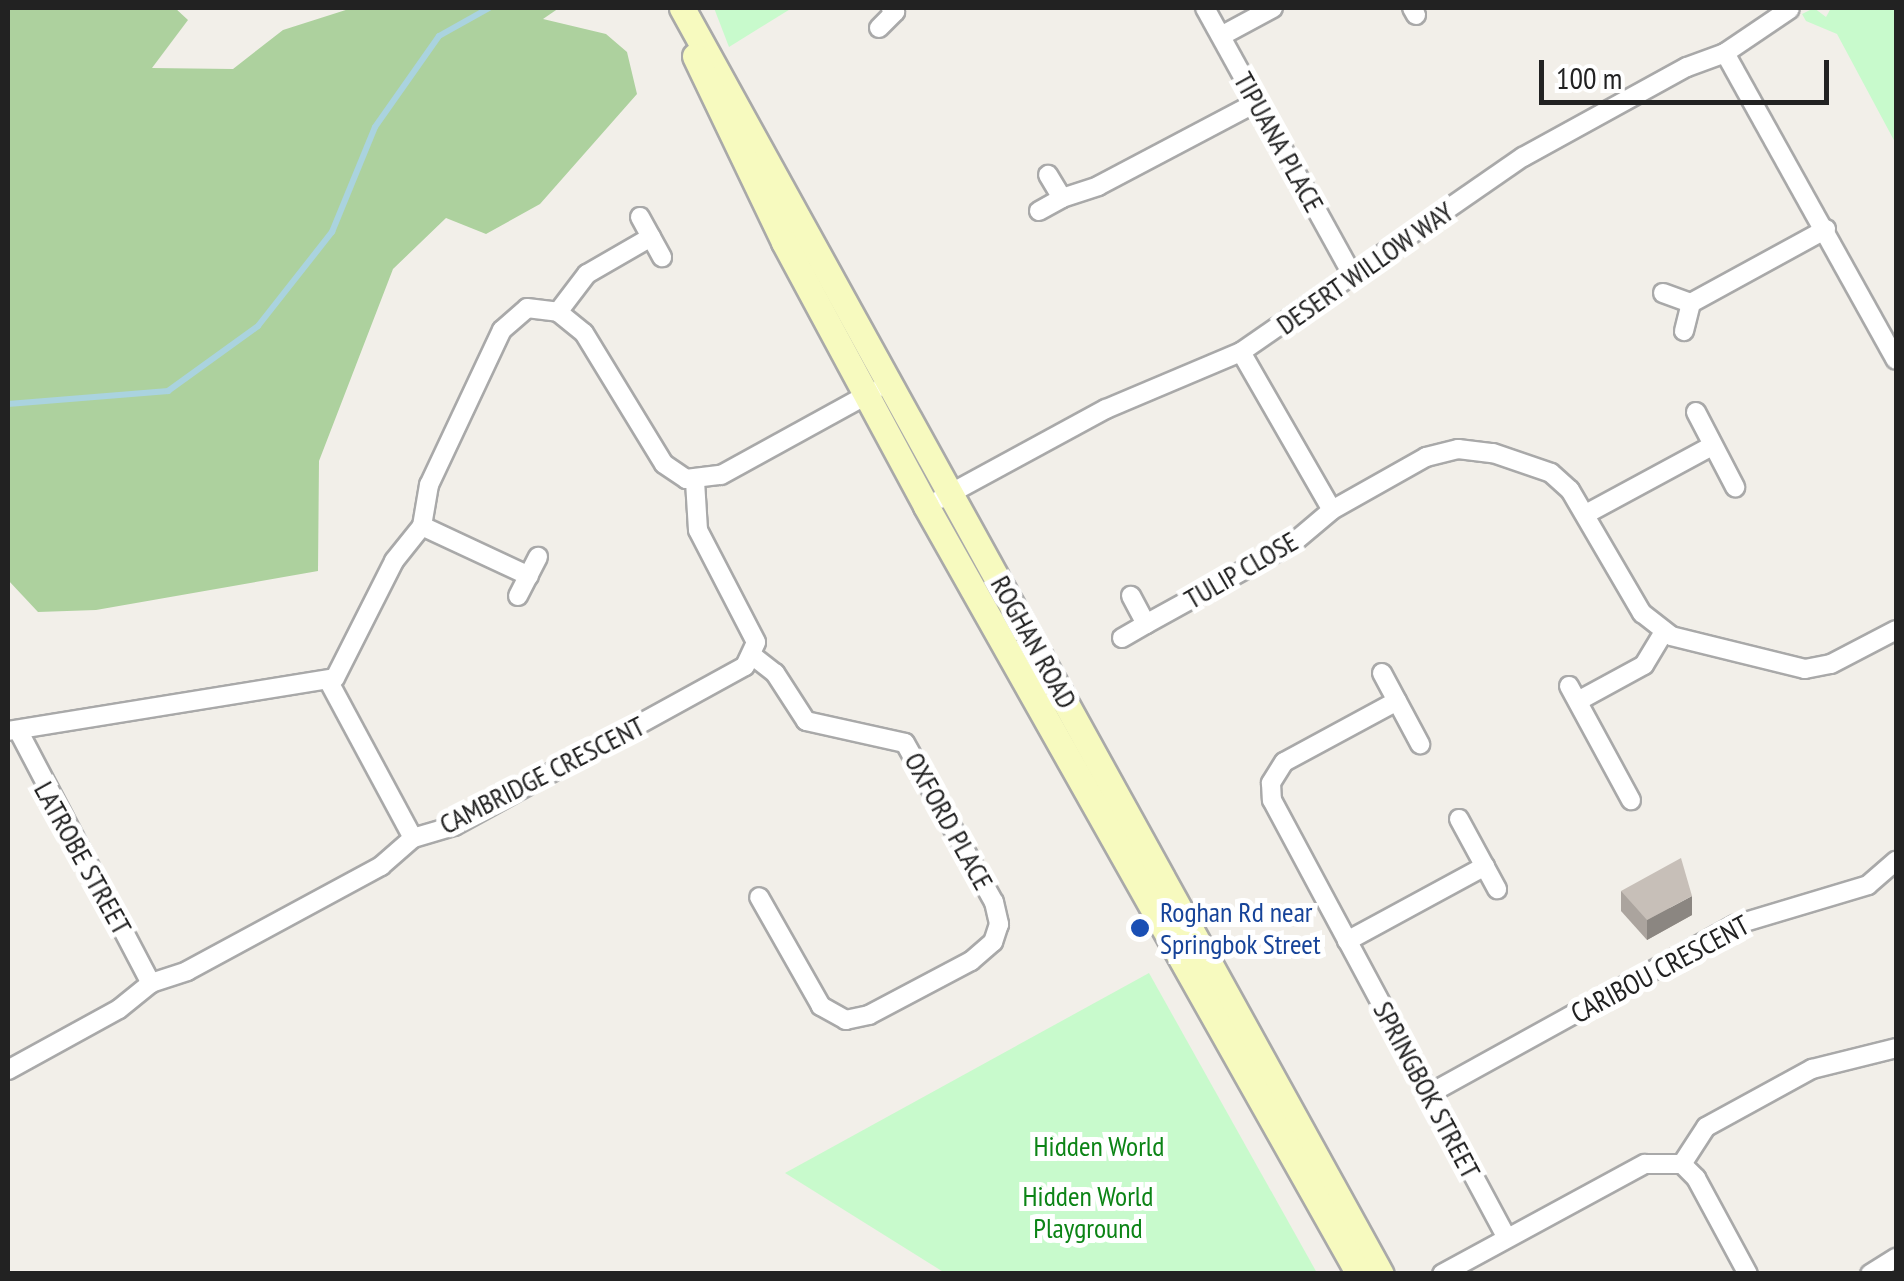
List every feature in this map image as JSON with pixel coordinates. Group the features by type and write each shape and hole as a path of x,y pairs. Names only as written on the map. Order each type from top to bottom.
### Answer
{"main road":[{"name":"ROGHAN ROAD","path":"684,10 1380,1274"},
{"name":"ROGHAN ROAD","path":"684,10 717,106 926,506 1359,1274"}],"street":[{"name":"TIPUANA PLACE","path":"1205,8 1353,276"},
{"path":"1221,36 1274,8"},
{"path":"880,28 896,9"},
{"name":"DESERT WILLOW WAY","path":"926,506 1106,409 1242,352 1522,157 1687,67 1725,53 1790,9"},
{"path":"1725,53 1896,360"},
{"path":"1039,210 1098,186 1257,102"},
{"path":"1048,175 1062,198"},
{"path":"640,217 662,257"},
{"path":"1663,294 1691,303 1826,230"},
{"path":"558,312 587,274 651,237"},
{"path":"1684,331 1691,303"},
{"path":"13,731 54,719 329,682 344,667 398,554 422,526 429,485 506,322 528,308 558,312 604,356 664,464 695,481 721,475 891,382"},
{"path":"1242,352 1332,510"},
{"path":"1696,412 1735,487"},
{"path":"1586,514 1712,446"},
{"name":"TULIP CLOSE","path":"1122,638 1292,542 1332,510 1408,465 1458,448 1550,473 1586,514 1635,603 1664,633"},
{"path":"695,481 698,530 753,634 752,656"},
{"path":"422,526 528,576"},
{"path":"518,596 538,557"},
{"path":"1130,596 1146,624"},
{"path":"1631,800 1573,693 1644,665 1664,633 1804,670 1831,664 1896,630"},
{"name":"CAMBRIDGE CRESCENT","path":"8,1070 119,1009 151,983 187,971 381,866 412,838 454,826 739,670 752,656"},
{"name":"OXFORD PLACE","path":"752,656 775,673 806,721 905,743 994,902 999,924 993,942 971,961 869,1016 846,1020 821,1006 760,896"},
{"path":"1382,673 1420,744"},
{"path":"329,682 412,838"},
{"name":"SPRINGBOK STREET","path":"1396,701 1292,757 1271,783 1275,810 1506,1238"},
{"name":"LATROBE STREET","path":"13,731 151,983"},
{"path":"1460,819 1497,889"},
{"name":"CARIBOU CRESCENT","path":"1429,1094 1735,925 1868,885 1896,861"},
{"path":"1347,941 1485,866"},
{"path":"1682,1164 1706,1127 1796,1078 1896,1048"},
{"path":"1442,1274 1645,1164 1682,1164 1696,1178 1748,1274"}],"green space":[{"path":"8,8 175,8 188,20 152,68 233,69 283,30 352,8 559,8 543,19 606,34 627,52 637,94 540,204 486,234 446,218 393,269 319,461 318,571 96,610 38,612 8,580"},
{"path":"714,8 792,8 729,47"},
{"path":"1814,8 1826,17 1831,8 1896,8 1896,144 1837,34 1806,21 1802,14"},
{"name":"Hidden World","path":"1149,973 1317,1273 945,1273 785,1173"}],"building":[{"path":"1681,858 1692,896 1647,920 1621,891"}],"waterway":[{"path":"8,404 168,391 258,326 332,232 375,127 439,36 489,8"}],"place":[{"name":"Roghan Rd near Springbok Street","path":"1140,928"}],"park label":[{"name":"Hidden World Playground","path":"1088,1212"}]}
